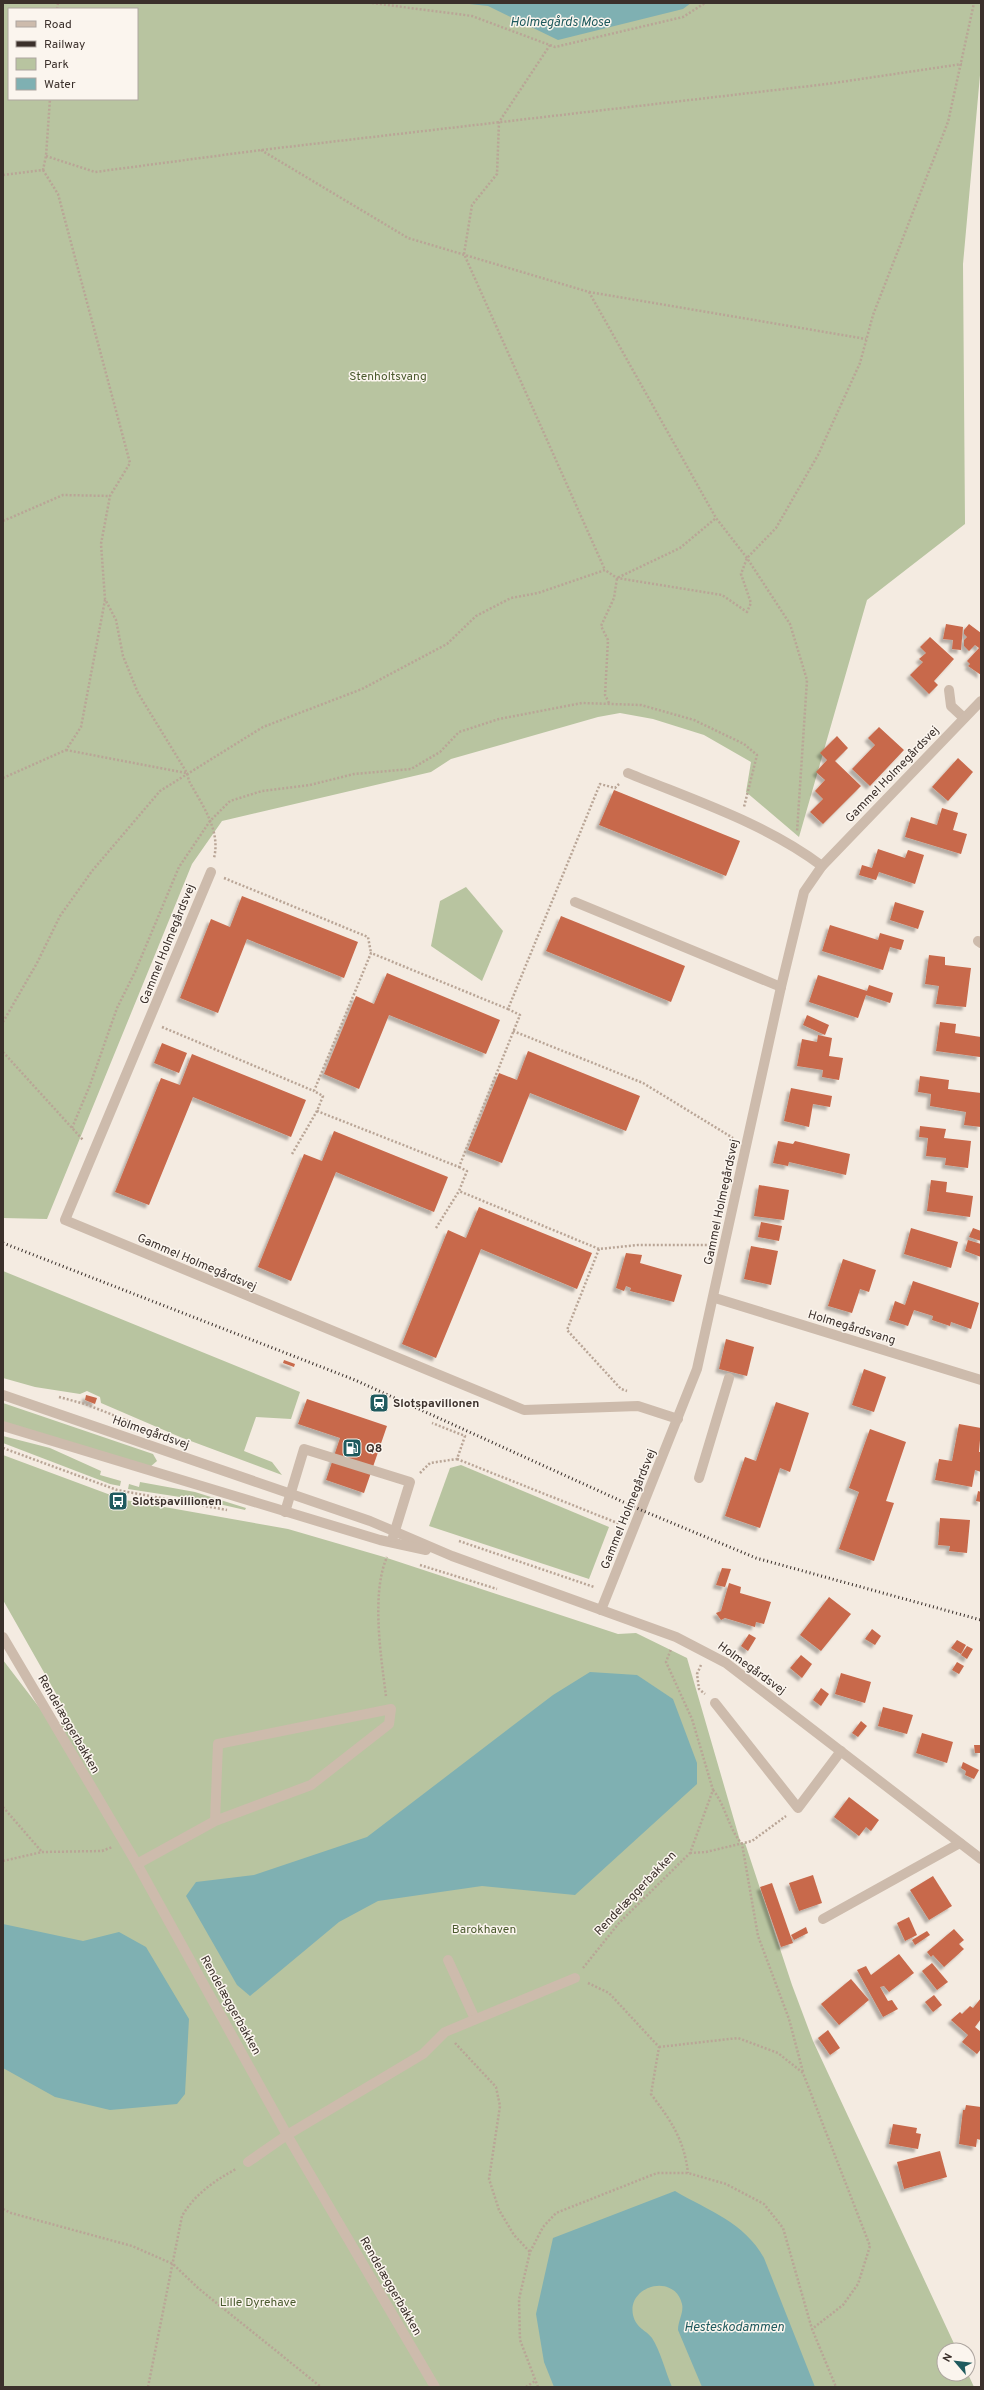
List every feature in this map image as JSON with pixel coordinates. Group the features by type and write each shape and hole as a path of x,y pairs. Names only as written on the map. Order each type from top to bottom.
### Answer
{"street":[{"path":"949,690 951,706 964,718"},
{"name":"Gammel Holmegårdsvej","path":"601,1610 697,1369 715,1298 724,1245 781,987 804,892 822,866 981,701"},
{"path":"628,773 741,820 796,846 822,866"},
{"name":"Gammel Holmegårdsvej","path":"211,872 66,1220 524,1410 638,1406 678,1419"},
{"path":"575,902 781,987"},
{"name":"Holmegårdsvang","path":"715,1298 981,1380"},
{"path":"698,1478 729,1378"},
{"name":"Holmegårdsvej","path":"3,1395 290,1494 395,1532 452,1556 676,1637 726,1663 981,1859"},
{"name":"Holmegårdsvej","path":"3,1426 284,1512 392,1543 452,1556"},
{"path":"284,1512 304,1449 410,1482 392,1543"},
{"name":"Rendelæggerbakken","path":"3,1637 136,1864 288,2135 435,2387"},
{"path":"715,1703 798,1808 842,1751"},
{"path":"136,1864 216,1821 311,1785 389,1724 391,1709 218,1744 216,1821"},
{"path":"823,1919 960,1843"},
{"path":"448,1960 475,2019"},
{"path":"248,2162 288,2135 422,2054 445,2032 575,1978"}],"path":[{"path":"372,3 472,16 555,47 683,17 705,3"},
{"path":"550,45 499,122 497,174 472,206 464,254 605,570 617,578 722,595 746,612 751,603 741,574 747,558 776,528 818,455 860,363 873,315 948,122 962,64 974,3"},
{"path":"46,156 95,172 261,150 819,85 962,64"},
{"path":"3,778 66,750 81,727 105,599 101,544 110,496 130,463 58,194 43,170 46,156 50,100"},
{"path":"261,150 408,238 589,292 866,339"},
{"path":"3,175 43,170"},
{"path":"589,292 716,518 747,558 790,624 807,680 796,846"},
{"path":"3,522 63,495 110,496"},
{"path":"617,578 680,548 716,518"},
{"path":"3,1022 37,963 60,916 92,871 160,791 263,727 362,689 447,644 476,616 511,598 538,592 605,570"},
{"path":"609,703 605,695 608,640 601,626 614,598 617,578"},
{"path":"105,599 116,620 123,656 138,693 187,773 189,781 210,821 217,847 211,872 368,936 371,953 314,1091"},
{"path":"72,1128 90,1086 117,1008 135,972 179,867 210,821 230,801 262,791 310,785 354,774 411,768 440,752 459,732 498,720 582,703 609,703 642,705 694,720 744,744 757,755 741,820"},
{"path":"66,750 187,773"},
{"path":"508,1009 600,784 616,788 628,773"},
{"path":"371,953 520,1015 459,1167"},
{"path":"149,1022 323,1096 317,1111 292,1154"},
{"path":"513,1030 643,1083 746,1148"},
{"path":"3,1052 94,1152"},
{"path":"317,1111 467,1171 459,1191 436,1228"},
{"path":"459,1191 599,1249 638,1245 724,1245"},
{"path":"599,1249 567,1330 621,1389 634,1394"},
{"path":"432,1423 465,1436 457,1459"},
{"path":"410,1482 430,1463 457,1459 633,1530"},
{"path":"387,1709 380,1644 380,1572 388,1554"},
{"path":"707,1652 697,1674 699,1689 715,1703"},
{"path":"666,1662 692,1719 713,1790 719,1798 735,1836 742,1844 758,1936 789,2019 803,2073 870,2246 858,2284 843,2305 812,2328"},
{"name":"Rendelæggerbakken","path":"575,1978 619,1923 690,1854 713,1790"},
{"path":"3,1807 42,1852"},
{"path":"690,1854 706,1852 752,1841 798,1808"},
{"path":"3,1861 42,1852 102,1851 123,1842"},
{"path":"575,1978 609,1993 659,2047"},
{"path":"445,2032 496,2087 500,2106 489,2179 499,2210 514,2235 530,2252"},
{"path":"659,2047 738,2038 778,2053 803,2073"},
{"path":"659,2047 652,2094 675,2126 686,2152 688,2173"},
{"path":"148,2387 182,2216 191,2201 215,2181 248,2162"},
{"path":"538,2387 520,2340 519,2299 530,2252 543,2227 556,2213 657,2173 688,2173 726,2184 764,2204 783,2228 812,2328 836,2387"},
{"path":"3,2209 12,2213 132,2246 173,2264 198,2288 321,2387"},
{"path":"526,2387 535,2381"}],"green space":[{"name":"Stenholtsvang","path":"3,3 981,3 981,64 963,264 965,524 867,600 799,837 746,792 751,762 704,735 653,719 620,713 598,717 451,759 431,772 222,821 192,864 47,1219 3,1218"},
{"path":"466,887 503,931 482,981 431,946 440,901"},
{"path":"3,1271 300,1392 291,1419 256,1417 244,1451 272,1462 282,1475 180,1437 101,1403 100,1397 87,1391 80,1394 35,1387 3,1378"},
{"path":"3,1403 153,1454 157,1461 150,1467 3,1422"},
{"path":"3,1436 50,1448 101,1471 100,1475 121,1481 120,1486 110,1484 3,1443"},
{"name":"Barokhaven","path":"3,1455 116,1497 115,1501 123,1505 125,1500 288,1529 384,1557 618,1634 636,1633 687,1658 741,1844 745,1843 792,1985 813,2041 953,2342 936,2342 936,2382 972,2382 974,2387 3,2387 3,1660 55,1728 67,1713 3,1600"},
{"path":"461,1465 609,1527 589,1579 429,1526 450,1468"},
{"path":"140,1482 195,1492 246,1508 245,1510 206,1501 128,1489 129,1484 139,1487"}],"water":[{"name":"Holmegårds Mose","path":"460,3 691,3 683,9 558,40 488,6"},
{"path":"590,1672 637,1675 673,1699 697,1763 697,1784 575,1895 482,1886 378,1901 339,1922 250,1996 237,1985 186,1896 196,1882 254,1875 367,1837 553,1695"},
{"path":"3,1924 83,1941 119,1932 146,1947 189,2019 185,2094 177,2104 110,2110 55,2097 3,2068"},
{"name":"Hesteskodammen","path":"675,2191 725,2218 746,2235 756,2246 764,2258 815,2387 702,2387 678,2330 682,2304 678,2294 671,2288 662,2286 644,2290 637,2296 633,2305 633,2315 636,2323 650,2335 655,2343 672,2387 554,2387 544,2362 536,2314 553,2238"}],"building":[{"path":"946,624 963,627 961,650 952,649 953,640 943,639"},
{"path":"969,624 981,633 981,675 968,666 970,664 967,661 979,648 975,645 969,651 964,646 964,640 967,637 964,634 964,630"},
{"path":"930,637 954,659 934,681 938,685 929,694 910,675 923,662 919,659 926,653 920,647"},
{"path":"879,727 904,750 870,786 852,769 875,745 868,738"},
{"path":"837,736 848,748 835,761 861,786 823,824 810,812 823,799 815,791 825,780 816,772 827,760 820,753"},
{"path":"958,758 973,772 948,801 932,787"},
{"path":"614,790 740,841 726,876 599,825"},
{"path":"942,808 958,813 953,830 967,834 961,854 905,837 911,817 937,825"},
{"path":"878,849 905,858 908,850 924,855 915,884 879,872 876,880 859,875 862,865 872,868"},
{"path":"242,896 358,942 344,978 247,939 218,1013 180,998 211,919 230,927"},
{"path":"895,902 924,911 918,929 890,920"},
{"path":"561,916 685,966 671,1002 546,951"},
{"path":"830,925 878,940 880,933 904,940 901,950 890,947 883,970 822,951"},
{"path":"929,955 945,957 945,965 971,968 966,1007 936,1004 939,986 925,984"},
{"path":"387,973 500,1020 486,1054 389,1015 359,1089 324,1074 356,996 374,1004"},
{"path":"818,975 867,991 869,985 893,993 890,1003 866,995 858,1018 809,1002"},
{"path":"807,1015 829,1025 825,1035 803,1025"},
{"path":"940,1022 956,1024 955,1033 981,1037 980,1057 936,1051"},
{"path":"818,1035 832,1038 829,1056 843,1058 839,1080 822,1077 823,1070 797,1066 802,1039 817,1042"},
{"path":"162,1043 187,1053 179,1073 154,1063"},
{"path":"528,1051 640,1096 626,1131 530,1093 502,1163 468,1150 499,1073 517,1080"},
{"path":"192,1054 306,1100 291,1137 193,1097 149,1205 115,1192 161,1078 180,1085"},
{"path":"920,1076 949,1080 948,1089 981,1093 981,1127 964,1125 966,1112 930,1106 931,1094 918,1092"},
{"path":"791,1088 832,1096 830,1107 813,1104 809,1127 784,1121"},
{"path":"920,1126 946,1129 944,1138 971,1141 968,1168 945,1165 946,1158 926,1156 928,1138 919,1137"},
{"path":"334,1131 448,1177 434,1212 336,1172 291,1281 258,1267 304,1154 322,1161"},
{"path":"778,1141 793,1144 795,1141 850,1154 846,1175 789,1162 788,1166 773,1163"},
{"path":"931,1180 947,1182 946,1192 973,1196 970,1217 927,1211"},
{"path":"759,1185 789,1190 784,1220 754,1216"},
{"path":"479,1207 592,1253 577,1289 481,1249 436,1358 402,1344 448,1230 466,1238"},
{"path":"761,1222 782,1226 779,1241 758,1237"},
{"path":"911,1228 958,1242 951,1268 904,1254"},
{"path":"973,1228 981,1231 981,1241 969,1237"},
{"path":"968,1240 981,1244 981,1257 965,1251"},
{"path":"751,1246 778,1251 771,1285 744,1279"},
{"path":"626,1253 642,1255 640,1263 682,1275 674,1302 630,1291 631,1288 626,1286 624,1291 616,1288"},
{"path":"843,1259 876,1270 869,1292 860,1289 852,1313 828,1306"},
{"path":"913,1281 979,1303 971,1329 951,1322 950,1326 932,1320 933,1316 914,1310 908,1326 889,1320 895,1301 905,1305"},
{"path":"726,1339 754,1347 747,1376 719,1369"},
{"path":"284,1360 295,1364 294,1367 283,1363"},
{"path":"864,1369 886,1377 874,1412 852,1405"},
{"path":"86,1395 97,1398 95,1404 85,1400"},
{"path":"307,1399 387,1426 364,1493 326,1480 340,1438 298,1424"},
{"path":"776,1402 809,1413 790,1472 780,1468 760,1528 725,1516 745,1457 756,1461"},
{"path":"959,1424 981,1428 979,1452 981,1452 981,1472 975,1470 972,1487 935,1480 939,1459 952,1461"},
{"path":"870,1429 906,1442 886,1501 894,1503 874,1561 839,1549 859,1492 849,1488"},
{"path":"978,1491 981,1492 981,1502 976,1501"},
{"path":"116,1498 124,1500 123,1503 115,1501"},
{"path":"940,1518 970,1520 967,1553 949,1551 950,1546 938,1545"},
{"path":"722,1568 731,1569 725,1587 716,1585"},
{"path":"729,1583 741,1587 740,1593 771,1602 764,1624 756,1622 755,1627 725,1618 721,1620 716,1613 721,1611"},
{"path":"829,1597 851,1614 821,1651 800,1635"},
{"path":"872,1629 881,1636 875,1645 865,1639"},
{"path":"749,1634 756,1638 748,1651 741,1646"},
{"path":"957,1640 966,1645 961,1654 951,1648"},
{"path":"967,1646 973,1649 967,1659 961,1655"},
{"path":"801,1655 812,1664 802,1678 790,1668"},
{"path":"957,1662 964,1666 959,1674 952,1670"},
{"path":"841,1673 871,1682 865,1703 835,1694"},
{"path":"821,1688 829,1694 821,1706 813,1700"},
{"path":"883,1707 913,1715 907,1734 878,1726"},
{"path":"861,1721 867,1726 858,1737 852,1733"},
{"path":"922,1733 953,1742 947,1763 916,1753"},
{"path":"974,1745 981,1745 981,1753 975,1753"},
{"path":"963,1762 979,1770 974,1779 965,1775 966,1771 961,1768"},
{"path":"849,1797 879,1820 871,1831 866,1827 859,1836 834,1817"},
{"path":"813,1875 822,1903 799,1911 789,1883"},
{"path":"933,1876 952,1906 929,1920 910,1890"},
{"path":"772,1883 793,1943 781,1947 760,1887"},
{"path":"909,1917 917,1935 905,1941 897,1923"},
{"path":"806,1927 808,1933 794,1940 791,1935"},
{"path":"954,1929 964,1940 959,1944 964,1949 944,1967 933,1955 931,1957 927,1952"},
{"path":"927,1931 930,1935 915,1945 912,1940"},
{"path":"899,1954 914,1973 889,1992 884,1986 880,1987 888,2001 892,2000 898,2009 883,2017 857,1970 866,1966 871,1975"},
{"path":"932,1963 948,1982 937,1990 922,1971"},
{"path":"851,1979 869,2000 839,2025 821,2004"},
{"path":"934,1995 942,2005 933,2012 925,2002"},
{"path":"981,1998 981,2019 975,2027 981,2032 981,2049 977,2054 962,2042 968,2035 951,2020 960,2012 962,2014 970,2006 973,2008"},
{"path":"828,2030 840,2048 830,2055 818,2038"},
{"path":"966,2105 981,2107 981,2140 977,2139 976,2147 959,2144 963,2110 965,2110"},
{"path":"893,2124 917,2128 916,2133 921,2134 918,2149 889,2144"},
{"path":"940,2151 947,2177 904,2189 897,2162"}],"railway":[{"path":"3,1243 355,1380 641,1510 756,1558 981,1620"}],"place":[{"name":"Slotspavillonen","path":"379,1403"},
{"name":"Q8","path":"352,1448"},
{"name":"Slotspavillionen","path":"118,1501"}],"park label":[{"name":"Lille Dyrehave","path":"258,2302"}]}
